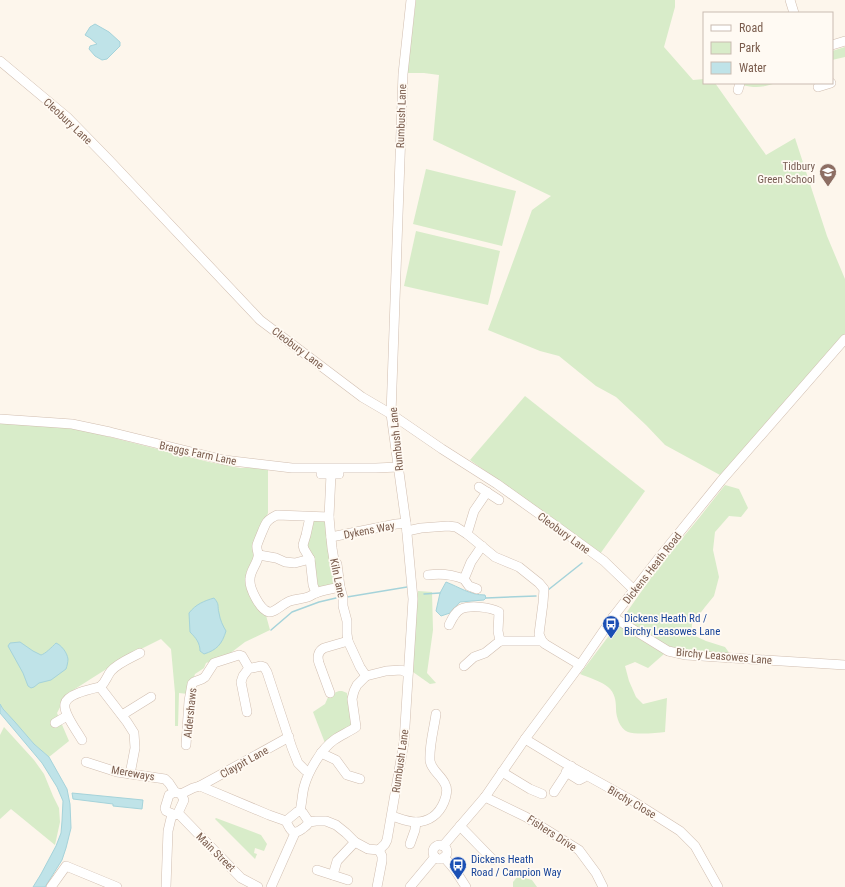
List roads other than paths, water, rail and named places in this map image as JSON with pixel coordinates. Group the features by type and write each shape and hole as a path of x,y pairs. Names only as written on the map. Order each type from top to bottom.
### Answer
{"street":[{"name":"Rumbush Lane","path":"379,850 387,840 404,742 413,599 407,527 391,414 403,74 411,0"},
{"path":"790,0 794,12"},
{"path":"833,45 845,41"},
{"name":"Cleobury Lane","path":"0,61 67,117 260,320 362,397 391,414 497,484 562,530 604,561 634,590"},
{"name":"Dickens Heath Road","path":"439,857 433,855 435,846 443,846 485,797 525,739 634,590 721,481 845,339"},
{"name":"Braggs Farm Lane","path":"0,419 72,424 224,460 292,468 398,467"},
{"name":"Kiln Lane","path":"321,474 335,474 329,517 332,548 347,621 348,641 366,676"},
{"path":"468,534 474,511 483,490 499,500"},
{"path":"329,517 289,515 277,516 270,519 266,523 257,545 257,552 259,555 250,579 253,593 260,605 270,612 274,612 290,601 309,597 316,593 340,587"},
{"path":"310,517 303,545 310,559 313,585 316,593"},
{"name":"Dykens Way","path":"331,537 396,524 407,527 421,528 448,526 456,527 468,534 495,557 519,567 539,583 544,592 539,634 542,641"},
{"path":"464,579 471,562 482,546"},
{"path":"259,555 295,563 310,559"},
{"path":"436,583 439,573"},
{"path":"428,575 439,573 454,575 464,579 469,586 476,590"},
{"path":"449,625 454,615 460,610 470,607 495,610 499,612 498,631 500,641"},
{"name":"Birchy Leasowes Lane","path":"613,617 668,651 676,653 845,665"},
{"path":"464,666 474,657 485,653 500,641 510,640 542,641 580,665"},
{"path":"330,693 318,663 318,653 323,645 348,641"},
{"path":"82,740 67,716 65,702 68,698 79,693 100,687 105,683 111,670 140,653"},
{"name":"Aldershaws","path":"186,745 189,701 192,684 205,676 214,663 239,654 242,656 249,668"},
{"path":"247,712 241,682 243,676 249,668 264,667 298,763 309,772"},
{"path":"300,811 304,787 309,772 321,754 334,740 359,725 352,699 357,685 366,676 386,671 401,670 408,673"},
{"path":"100,687 134,733 135,748 130,774"},
{"path":"122,715 151,697"},
{"path":"55,723 67,716"},
{"path":"392,816 416,822 428,820 436,815 442,807 447,792 446,784 434,770 430,762 433,716"},
{"name":"Claypit Lane","path":"200,786 289,737"},
{"name":"Birchy Close","path":"525,739 569,769 586,775 680,830 694,846 718,887"},
{"path":"321,754 336,760 346,774 360,780"},
{"name":"Mereways","path":"86,762 117,772 165,779 178,793"},
{"path":"554,792 569,769"},
{"path":"502,772 530,789 542,794"},
{"path":"175,813 166,811 165,808 169,795 200,786 286,821 295,833"},
{"path":"166,887 168,830 175,813 184,800 178,793"},
{"name":"Fishers Drive","path":"485,797 526,817 579,850 596,873 603,887"},
{"path":"286,821 300,811"},
{"path":"271,887 295,833 308,825 308,819 300,811"},
{"name":"Main Street","path":"175,813 241,878 258,887"},
{"path":"308,822 326,821 336,824 355,842 368,850 379,850 382,856 382,861 377,887"},
{"path":"410,844 416,830 416,822"},
{"path":"460,826 493,860"},
{"path":"332,875 336,861 355,842"},
{"path":"410,887 439,857 455,870 466,887"},
{"path":"51,887 66,866 118,887"},
{"path":"317,870 348,880"}],"water":[{"path":"95,24 109,32 120,42 120,46 107,59 102,60 95,56 89,49 90,46 97,44 85,35 90,27"},
{"path":"446,582 469,592 485,595 486,598 484,600 460,602 450,613 441,616 436,611 440,593"},
{"path":"214,598 218,604 220,618 226,631 223,640 218,646 212,651 204,654 200,651 197,641 190,632 189,613 200,603"},
{"path":"20,642 41,655 56,643 58,644 64,649 68,659 66,669 51,680 39,683 31,688 28,686 23,673 8,646 10,643"},
{"path":"0,704 34,744 49,757 67,789 70,804 71,828 62,860 45,887 33,887 56,846 61,833 63,801 57,787 42,763 0,713"},
{"path":"72,793 143,800 142,809 73,799"}],"waterway":[{"path":"548,590 582,563"},
{"path":"347,597 407,587"},
{"path":"424,594 440,593"},
{"path":"486,598 536,596"},
{"path":"271,630 292,612 319,602 336,598"}],"place":[{"name":"Tidbury Green School","path":"828,187"},
{"name":"Dickens Heath Rd / Birchy Leasowes Lane","path":"611,639"},
{"name":"Dickens Heath Road / Campion Way","path":"458,880"}]}
